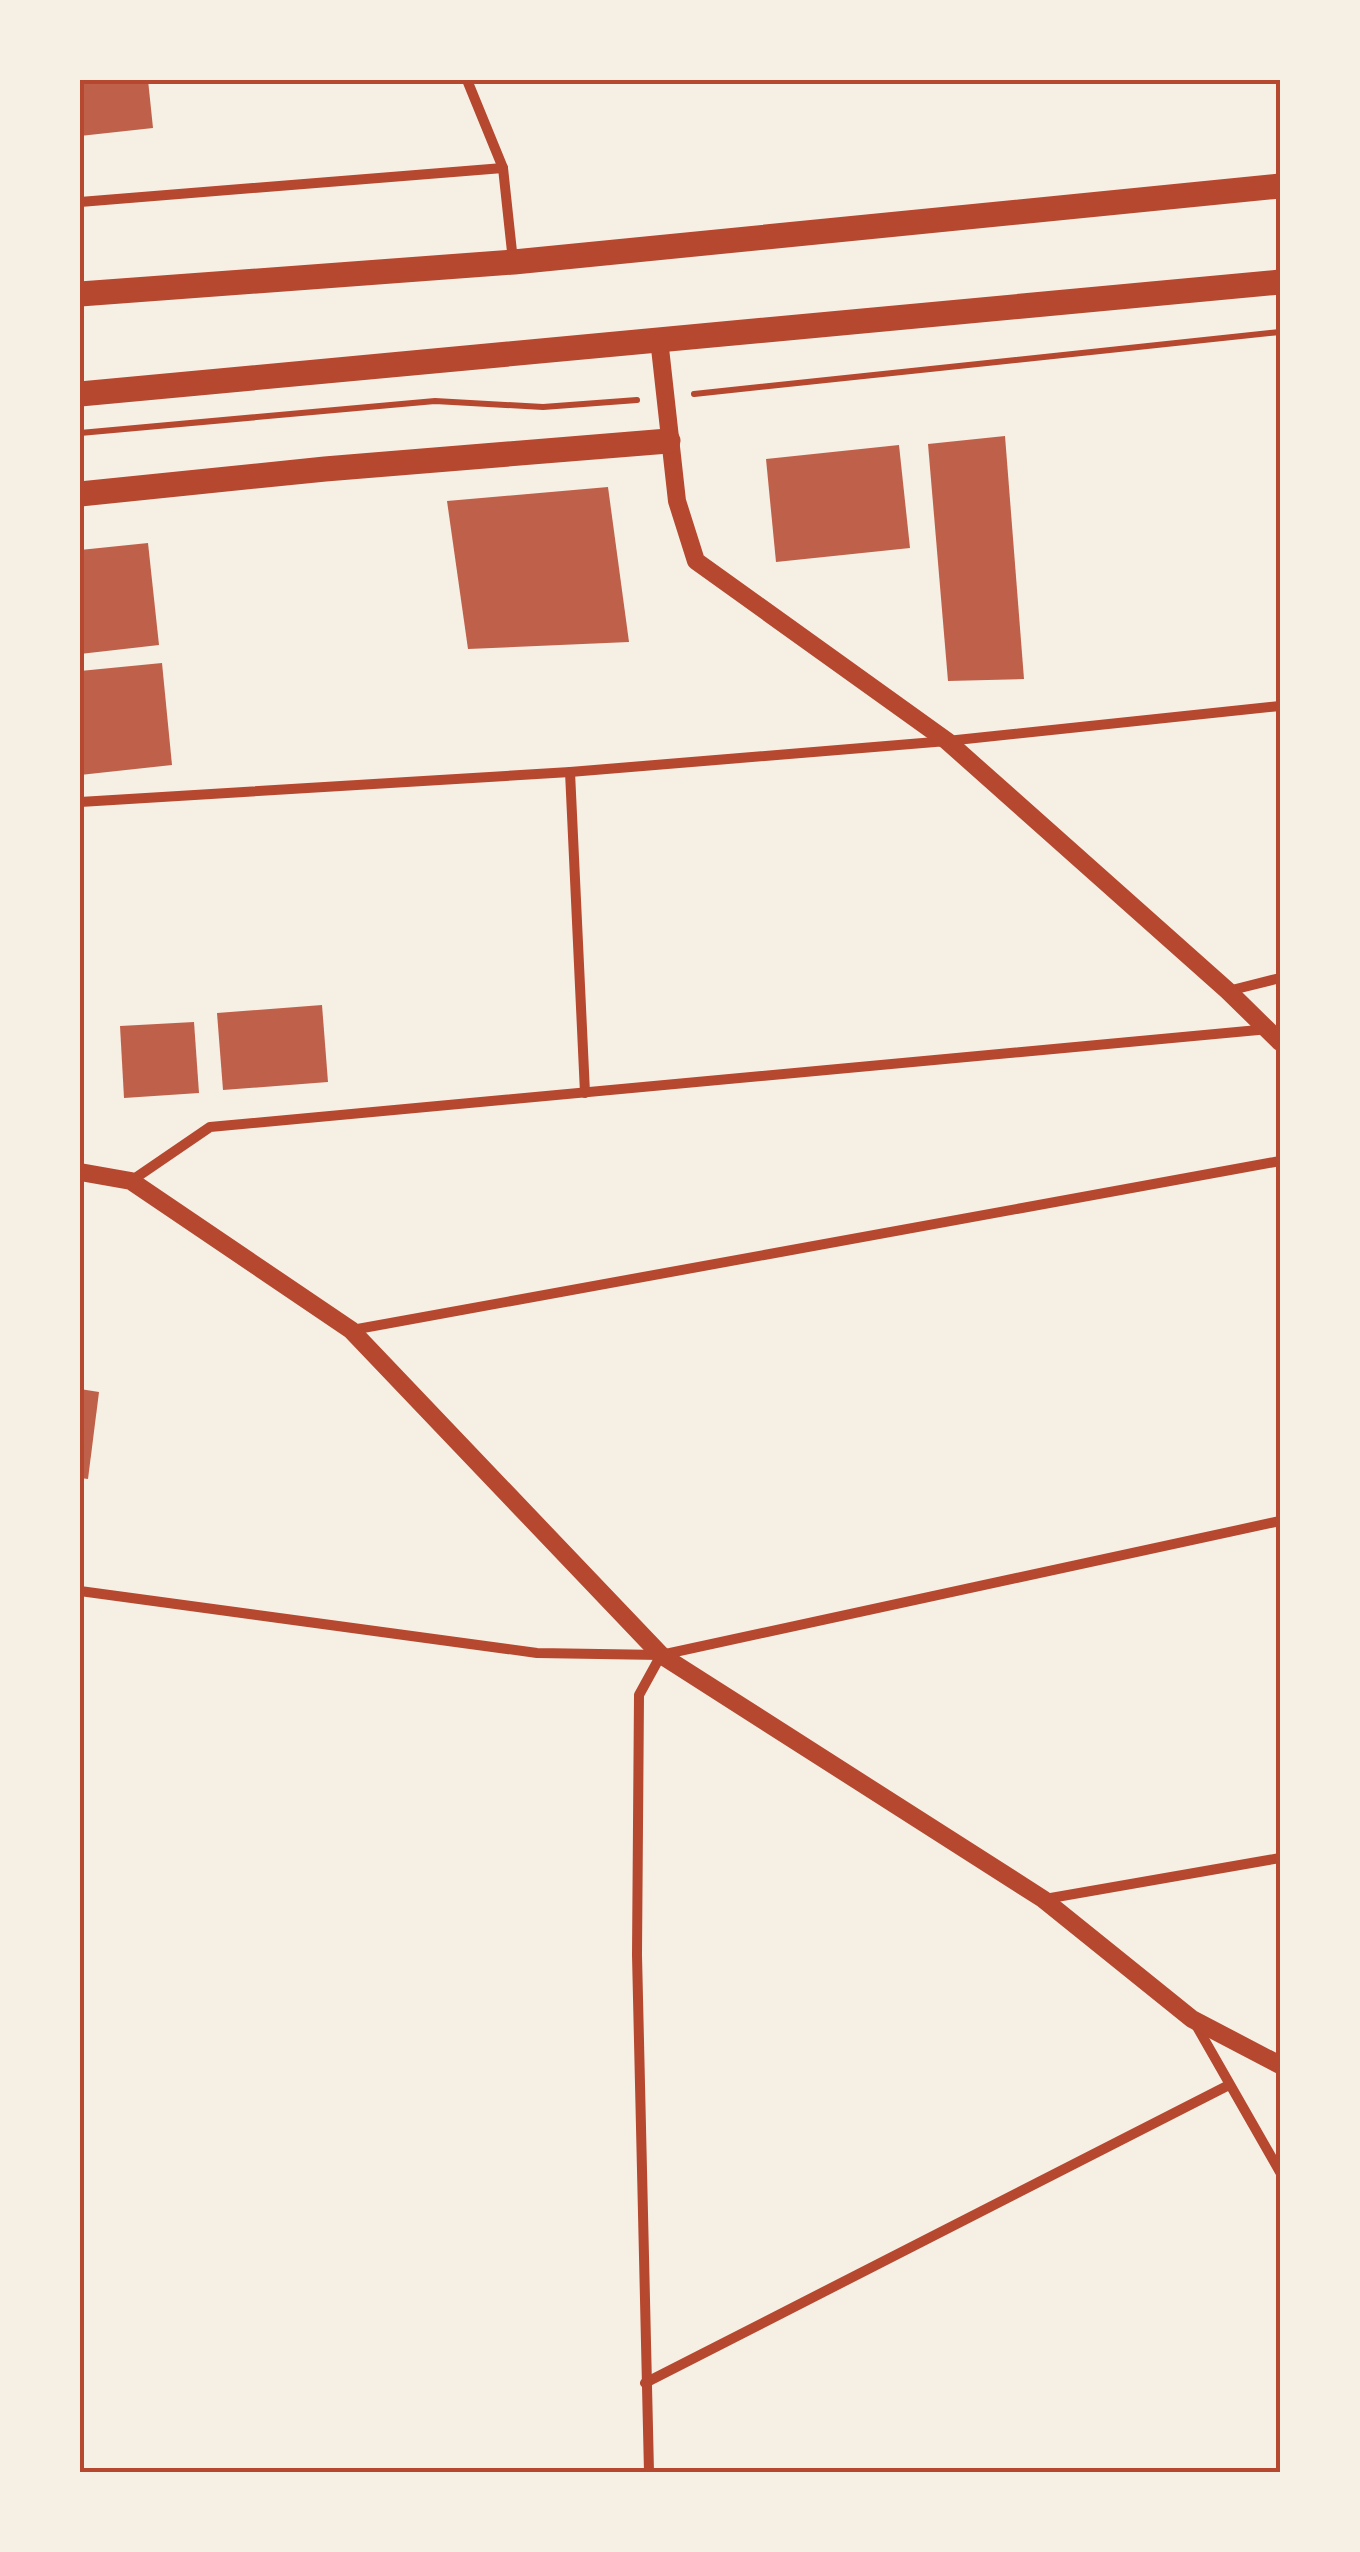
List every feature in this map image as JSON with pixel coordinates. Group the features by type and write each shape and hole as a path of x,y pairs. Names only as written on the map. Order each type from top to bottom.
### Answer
{"main road":[{"path":"80,294 514,262 1280,186"},
{"path":"80,394 1280,282"},
{"path":"80,494 668,441"}],"street":[{"path":"466,80 503,168 514,262"},
{"path":"80,202 503,168"},
{"path":"659,339 677,501 696,561 947,741 1275,1035"},
{"path":"80,802 570,772 947,741 1280,706"},
{"path":"570,772 585,1093"},
{"path":"1228,992 1280,978"},
{"path":"131,1181 210,1126 1275,1035"},
{"path":"351,1330 1280,1160"},
{"path":"80,1172 131,1181 351,1330 661,1656 1042,1899 1192,2019 1280,2065"},
{"path":"80,1591 538,1653 661,1656 1280,1521"},
{"path":"649,2472 637,1956 639,1695 661,1656"},
{"path":"1042,1899 1280,1858"},
{"path":"1192,2019 1280,2172"},
{"path":"645,2383 1229,2084"}],"building":[{"path":"80,80 148,80 153,128 80,136"},
{"path":"1005,436 1024,679 948,681 928,444"},
{"path":"899,445 910,548 776,562 766,459"},
{"path":"608,487 629,642 468,649 447,501"},
{"path":"148,543 159,645 80,654 80,550"},
{"path":"162,663 172,765 80,775 80,671"},
{"path":"322,1005 328,1082 223,1090 217,1013"},
{"path":"194,1022 199,1093 124,1098 120,1026"},
{"path":"80,1389 99,1392 88,1479 80,1478"}]}
